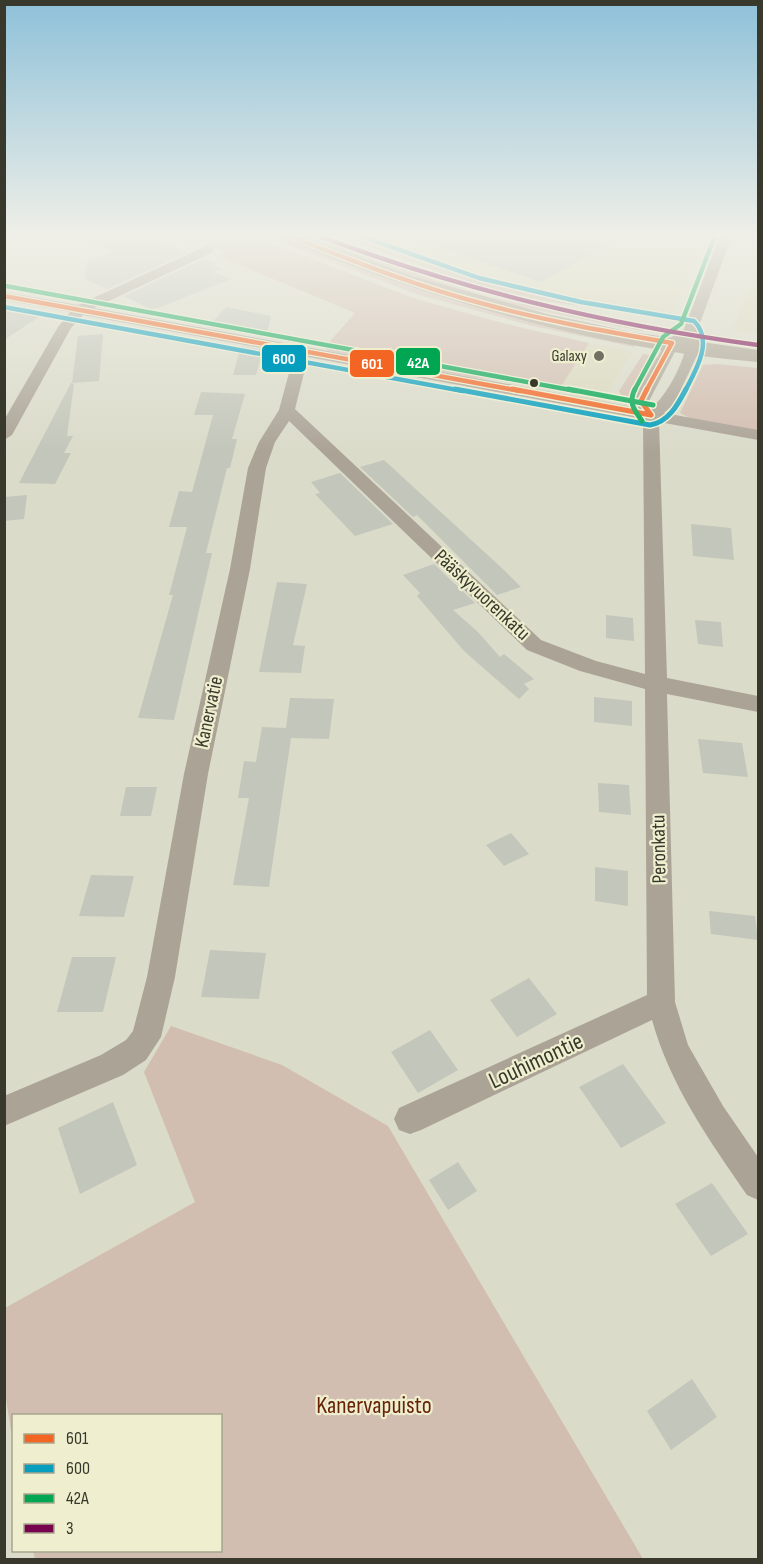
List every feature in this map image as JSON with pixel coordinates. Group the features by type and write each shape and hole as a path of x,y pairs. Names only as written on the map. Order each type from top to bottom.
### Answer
{"main road":[{"path":"496,306 568,324 672,343 692,339 759,342"},
{"path":"553,306 759,356"}],"street":[{"path":"58,306 759,435"},
{"path":"4,435 65,327 79,310 87,306"},
{"path":"651,415 666,404 686,367 703,306"},
{"name":"Peronkatu","path":"672,343 641,401 651,415 658,683 661,1002 675,1049 712,1117 759,1184"},
{"name":"Kanervatie","path":"4,1111 112,1065 136,1050 146,1037 161,977 196,774 240,569 257,468 267,442 286,410 302,350"},
{"name":"Pääskyvuorenkatu","path":"286,410 534,645 566,660 613,674 759,704"},
{"name":"Louhimontie","path":"410,1119 661,1002"}],"shaded area":[{"path":"600,306 675,306 669,319"},
{"path":"742,306 758,306 758,334 733,330"},
{"path":"589,343 632,352 607,392 611,401 576,397 560,388"}],"green space":[{"path":"338,306 441,306 589,343 560,388 512,379 510,381 470,377 329,351 324,348 355,313"},
{"path":"460,306 477,306 637,342 634,347 533,326"},
{"path":"516,306 533,306 644,329 643,331"},
{"path":"643,354 656,356 657,359 637,394 624,400 619,391"},
{"path":"703,365 758,368 758,431 690,418 680,413"},
{"name":"Kanervapuisto","path":"171,1026 282,1065 388,1126 643,1559 35,1559 33,1552 222,1552 222,1414 12,1414 12,1437 5,1393 5,1308 195,1202 144,1072"}],"building":[{"path":"144,306 163,306 158,308 150,309"},
{"path":"4,307 42,315 4,340"},
{"path":"226,307 271,316 266,337 208,327"},
{"path":"103,334 99,381 72,383 78,336"},
{"path":"241,346 263,350 256,375 233,375"},
{"path":"71,383 74,384 67,436 73,436 64,453 71,453 55,484 19,483"},
{"path":"201,392 245,394 232,439 237,439 230,468 227,468 206,553 212,553 174,720 138,718 173,595 169,595 187,527 169,527 179,491 192,492 213,415 194,415"},
{"path":"384,460 521,587 497,595 417,515 413,517 360,467"},
{"path":"340,473 393,524 355,536 315,494 320,493 311,482"},
{"path":"27,495 24,519 4,521 4,497"},
{"path":"691,524 731,528 734,560 693,556"},
{"path":"434,564 475,603 453,610 478,632 500,657 504,654 534,679 524,684 529,689 519,699 464,651 417,596 420,593 403,575"},
{"path":"277,582 307,584 293,645 305,646 301,673 259,672"},
{"path":"606,615 633,618 634,641 606,638"},
{"path":"695,620 721,622 723,647 698,644"},
{"path":"594,697 632,701 632,726 594,722"},
{"path":"290,698 334,699 329,739 291,738 269,887 233,885 249,798 238,798 244,761 256,762 262,727 286,728"},
{"path":"698,739 742,743 748,777 703,773"},
{"path":"598,783 629,785 631,815 599,812"},
{"path":"126,787 157,787 151,816 120,816"},
{"path":"511,833 529,854 504,866 486,845"},
{"path":"595,867 628,871 628,906 595,901"},
{"path":"91,875 134,876 124,917 79,916"},
{"path":"709,911 755,916 758,940 711,934"},
{"path":"210,950 266,953 259,999 201,997"},
{"path":"72,957 116,957 103,1012 57,1012"},
{"path":"529,978 557,1014 517,1037 490,1000"},
{"path":"430,1030 458,1070 418,1093 391,1052"},
{"path":"623,1064 666,1123 621,1148 579,1087"},
{"path":"113,1102 137,1165 80,1194 58,1128"},
{"path":"458,1162 477,1191 448,1210 429,1180"},
{"path":"712,1183 748,1234 711,1256 675,1204"},
{"path":"692,1379 717,1417 671,1450 647,1411"}],"transit line":[{"name":"601","path":"58,306 651,415"},
{"name":"42A","path":"115,306 653,405"},
{"name":"601","path":"488,306 618,334 672,343 641,401 651,415"},
{"name":"3","path":"540,306 643,328 758,345"},
{"name":"600","path":"4,307 650,425 656,424 674,411 696,371 704,347 700,327 694,321 605,306"},
{"name":"42A","path":"642,421 631,405 631,397 663,337 681,324 688,306"}],"place":[{"name":"Galaxy","path":"599,356"}]}
